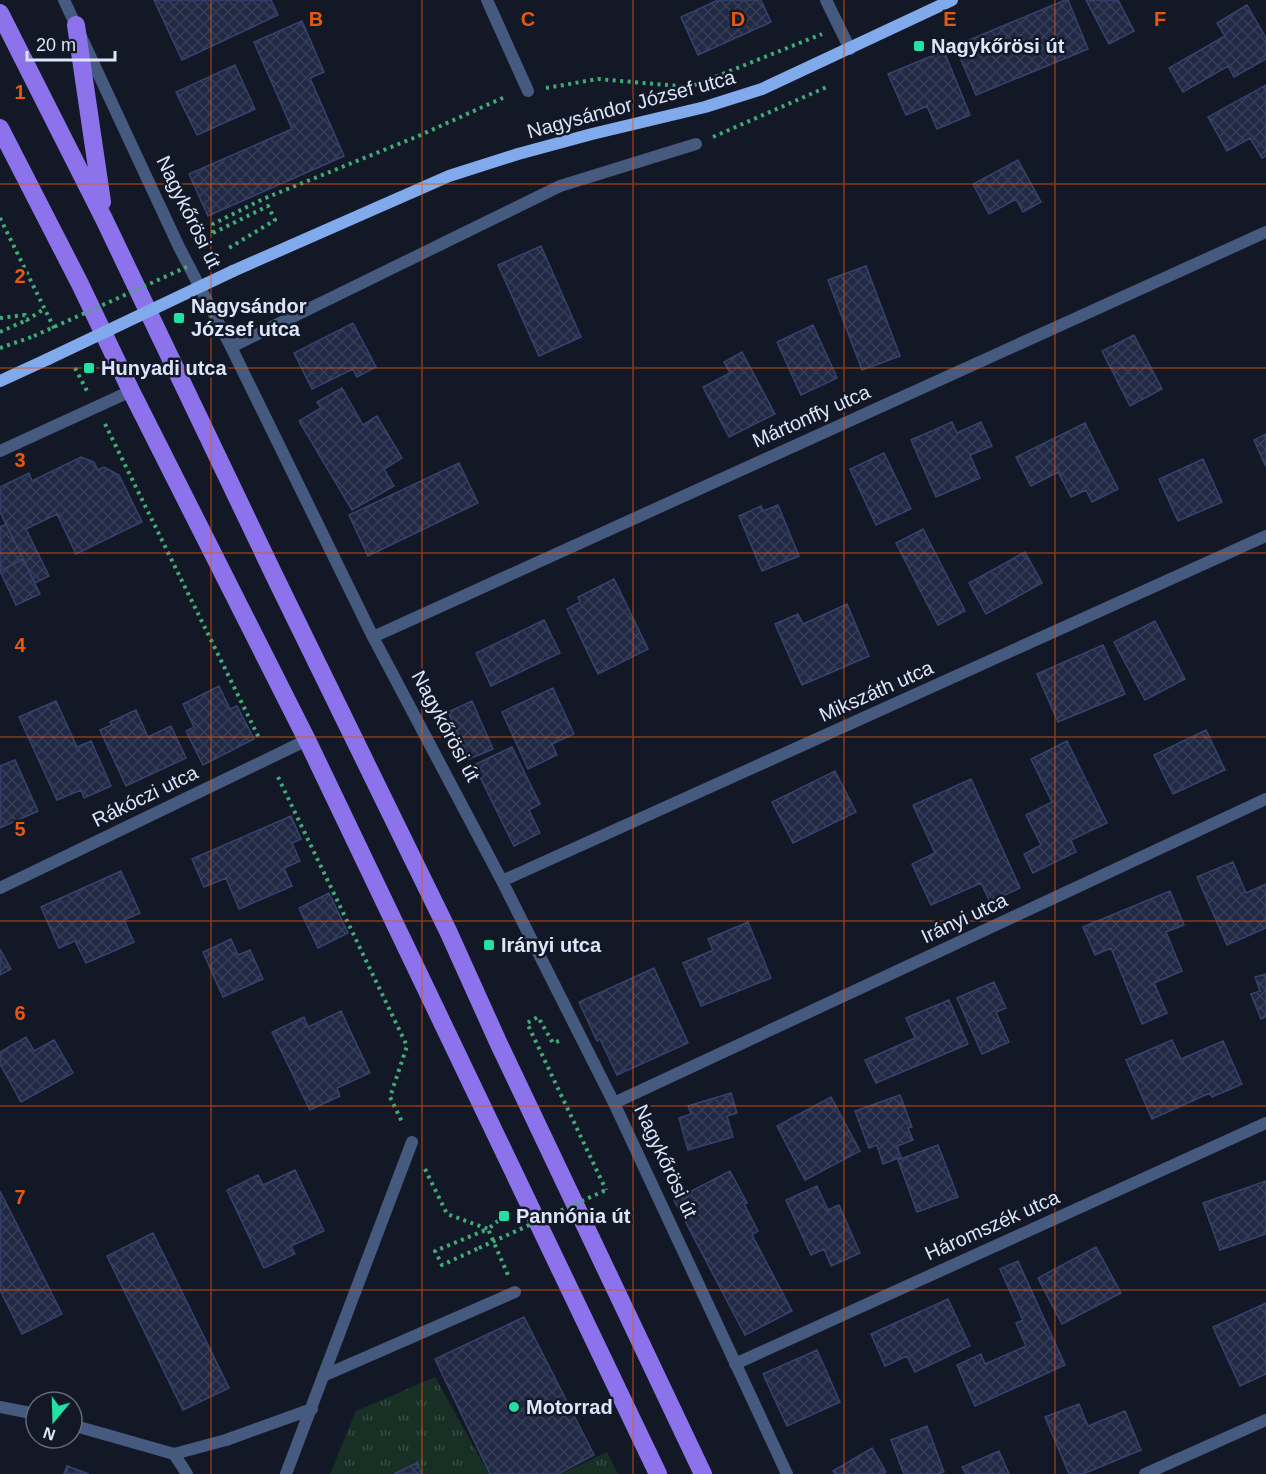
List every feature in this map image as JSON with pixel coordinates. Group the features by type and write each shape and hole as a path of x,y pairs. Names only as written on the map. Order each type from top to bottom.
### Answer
{"main road":[{"path":"0,13 104,219 448,931 498,1042 703,1474"},
{"path":"76,25 104,219"},
{"path":"0,128 307,740 658,1474"}],"street":[{"name":"Nagykőrösi út","path":"64,0 179,247 373,637 502,881 614,1103 787,1474"},
{"path":"487,0 528,91"},
{"path":"826,0 850,49"},
{"name":"Nagysándor József utca","path":"0,381 233,271 449,176 529,151 705,107 762,89 952,0"},
{"path":"231,348 560,186 696,144"},
{"name":"Mártonffy utca","path":"373,637 1266,231"},
{"path":"0,451 131,391"},
{"name":"Mikszáth utca","path":"502,881 1266,536"},
{"name":"Rákóczi utca","path":"0,888 307,740"},
{"name":"Irányi utca","path":"614,1103 1266,799"},
{"name":"Háromszék utca","path":"735,1364 1266,1123"},
{"path":"286,1474 412,1142"},
{"path":"323,1376 515,1292"},
{"path":"0,1407 24,1412"},
{"path":"84,1428 174,1454 226,1440 312,1409"},
{"path":"1145,1474 1266,1419"},
{"path":"174,1454 187,1474"}],"path":[{"path":"225,249 275,220 268,206 213,232 213,224 263,199 416,137 498,99 528,91 598,79 690,87 838,27"},
{"path":"696,144 829,86"},
{"path":"0,218 59,338"},
{"path":"0,348 34,336 194,264"},
{"path":"0,332 27,320 44,309"},
{"path":"0,318 25,315 27,320"},
{"path":"70,358 269,758 407,1046 390,1097 447,1214 488,1229 515,1292"},
{"path":"504,1216 488,1229 435,1251 442,1266 606,1190 527,1023 538,1017 553,1043 578,1032"}],"green space":[{"path":"435,1377 489,1474 330,1474 356,1411"},
{"path":"607,1452 618,1474 560,1474"}],"building":[{"path":"154,0 271,0 278,15 182,60"},
{"path":"718,0 761,0 771,22 698,55 681,17"},
{"path":"1068,0 1088,49 976,95 955,46"},
{"path":"1086,0 1118,0 1134,31 1109,44"},
{"path":"1247,5 1266,38 1266,59 1234,77 1228,66 1183,92 1169,68 1225,36 1217,23"},
{"path":"302,21 324,72 310,78 344,156 208,216 189,174 292,129 254,42"},
{"path":"944,51 970,115 937,129 927,106 906,115 888,74"},
{"path":"235,65 255,109 197,135 176,92"},
{"path":"1266,85 1266,156 1262,158 1250,138 1227,151 1208,117"},
{"path":"1018,160 1041,202 1023,212 1016,199 989,214 973,184"},
{"path":"541,246 581,337 539,356 498,265"},
{"path":"866,266 900,356 862,370 828,280"},
{"path":"353,323 376,367 357,377 353,369 312,389 294,353"},
{"path":"813,325 837,378 801,395 777,342"},
{"path":"1134,335 1162,389 1130,406 1102,351"},
{"path":"742,352 775,414 729,437 703,387 730,373 724,362"},
{"path":"342,388 363,425 377,416 402,458 384,469 394,486 352,510 299,421 321,408 317,402"},
{"path":"952,422 957,433 981,422 992,446 970,455 980,478 936,497 911,440"},
{"path":"1085,423 1118,489 1092,502 1086,490 1071,497 1058,472 1031,486 1016,457"},
{"path":"1266,434 1266,467 1254,440"},
{"path":"884,453 911,509 876,525 850,469"},
{"path":"81,457 94,462 98,470 104,467 119,475 142,522 76,554 57,514 26,529 49,576 35,583 0,512 0,487 29,473 32,481"},
{"path":"1203,459 1222,502 1178,521 1159,479"},
{"path":"459,463 478,503 368,556 349,515"},
{"path":"778,505 799,556 762,571 739,516 761,506 763,511"},
{"path":"6,524 23,559 0,571 0,527"},
{"path":"923,529 965,611 938,625 896,543"},
{"path":"1025,552 1042,583 986,614 969,583"},
{"path":"23,559 40,594 16,605 0,571"},
{"path":"614,579 648,649 598,674 567,609 580,602 578,597"},
{"path":"847,604 869,656 802,685 775,624 798,614 803,624"},
{"path":"544,620 560,653 491,686 476,653"},
{"path":"1155,621 1185,679 1145,700 1114,642"},
{"path":"1103,645 1125,694 1058,722 1037,674"},
{"path":"219,686 230,709 237,706 254,739 203,765 186,731 194,727 183,704"},
{"path":"553,688 574,734 552,744 557,755 528,769 502,712"},
{"path":"56,701 77,747 91,741 111,786 84,798 81,790 57,800 19,717"},
{"path":"472,701 493,749 469,759 448,712"},
{"path":"136,710 148,737 171,726 186,758 126,786 100,730 112,725 110,722"},
{"path":"1206,730 1225,770 1173,794 1154,755"},
{"path":"1067,741 1107,823 1071,840 1076,852 1033,873 1024,854 1041,845 1026,815 1052,802 1031,759"},
{"path":"512,747 540,804 529,810 540,833 514,846 474,765"},
{"path":"15,760 38,811 0,828 0,766"},
{"path":"835,771 856,812 793,843 772,802"},
{"path":"971,779 1020,888 990,902 981,883 931,905 912,864 935,853 913,805"},
{"path":"291,816 301,839 292,843 300,861 284,868 292,886 239,909 226,878 204,887 192,859"},
{"path":"1233,862 1246,893 1266,884 1266,928 1227,945 1197,877"},
{"path":"121,871 140,913 124,920 134,942 86,963 75,941 59,948 41,907"},
{"path":"1170,891 1184,925 1166,932 1182,971 1154,983 1167,1013 1142,1024 1111,948 1095,955 1083,927"},
{"path":"329,893 348,933 318,948 299,908"},
{"path":"748,922 771,978 701,1006 683,963 713,950 708,939"},
{"path":"231,939 238,955 250,950 263,979 223,997 203,952"},
{"path":"0,949 11,969 0,975"},
{"path":"654,968 688,1043 617,1075 600,1039 597,1041 579,1002"},
{"path":"1266,974 1266,1017 1261,1019 1251,994 1260,991 1255,977"},
{"path":"994,982 1006,1008 996,1012 1009,1042 982,1054 957,998"},
{"path":"949,1000 968,1044 876,1083 865,1060 915,1038 906,1018"},
{"path":"341,1011 370,1073 337,1088 340,1096 310,1110 272,1032 304,1017 308,1027"},
{"path":"26,1037 34,1051 54,1040 73,1073 21,1102 0,1064 0,1052"},
{"path":"1172,1040 1181,1059 1223,1041 1242,1084 1212,1097 1210,1093 1152,1119 1126,1060"},
{"path":"731,1093 737,1113 727,1116 733,1137 688,1150 679,1118 691,1114 688,1106"},
{"path":"900,1095 912,1127 908,1128 913,1140 897,1146 901,1157 883,1164 877,1145 869,1148 855,1111"},
{"path":"831,1097 860,1151 805,1180 777,1126"},
{"path":"938,1145 958,1197 917,1212 898,1160"},
{"path":"295,1170 324,1231 291,1246 295,1254 264,1268 227,1190 258,1175 263,1185"},
{"path":"730,1171 747,1203 744,1204 758,1231 752,1235 792,1311 745,1335 674,1200"},
{"path":"1266,1181 1266,1234 1220,1250 1203,1203"},
{"path":"817,1186 828,1210 839,1205 860,1253 831,1266 824,1249 811,1255 786,1200"},
{"path":"0,1191 62,1314 22,1334 0,1290"},
{"path":"153,1233 229,1388 183,1410 107,1256"},
{"path":"1096,1247 1121,1293 1062,1324 1038,1278"},
{"path":"1018,1261 1065,1365 975,1406 957,1365 981,1354 985,1364 1026,1346 1016,1323 1023,1320 1000,1269"},
{"path":"948,1299 970,1346 915,1372 907,1356 885,1366 871,1334"},
{"path":"1266,1303 1266,1374 1240,1386 1213,1327"},
{"name":"Motorrad","path":"524,1317 594,1455 558,1474 490,1474 435,1359"},
{"path":"817,1350 840,1402 787,1426 763,1374"},
{"path":"1079,1404 1088,1426 1125,1411 1141,1450 1083,1474 1069,1474 1045,1417"},
{"path":"927,1426 944,1472 904,1474 891,1440"},
{"path":"872,1448 886,1472 882,1474 835,1474 833,1471"},
{"path":"999,1451 1009,1474 966,1474 962,1467"},
{"path":"417,1463 422,1474 394,1474"},
{"path":"67,1466 89,1474 64,1474"}],"place":[{"name":"Nagykőrösi út","path":"919,46"},
{"name":"Nagysándor József utca","path":"179,318"},
{"name":"Hunyadi utca","path":"89,368"},
{"name":"Irányi utca","path":"489,945"},
{"name":"Pannónia út","path":"504,1216"},
{"name":"Motorrad","path":"514,1407"}]}
